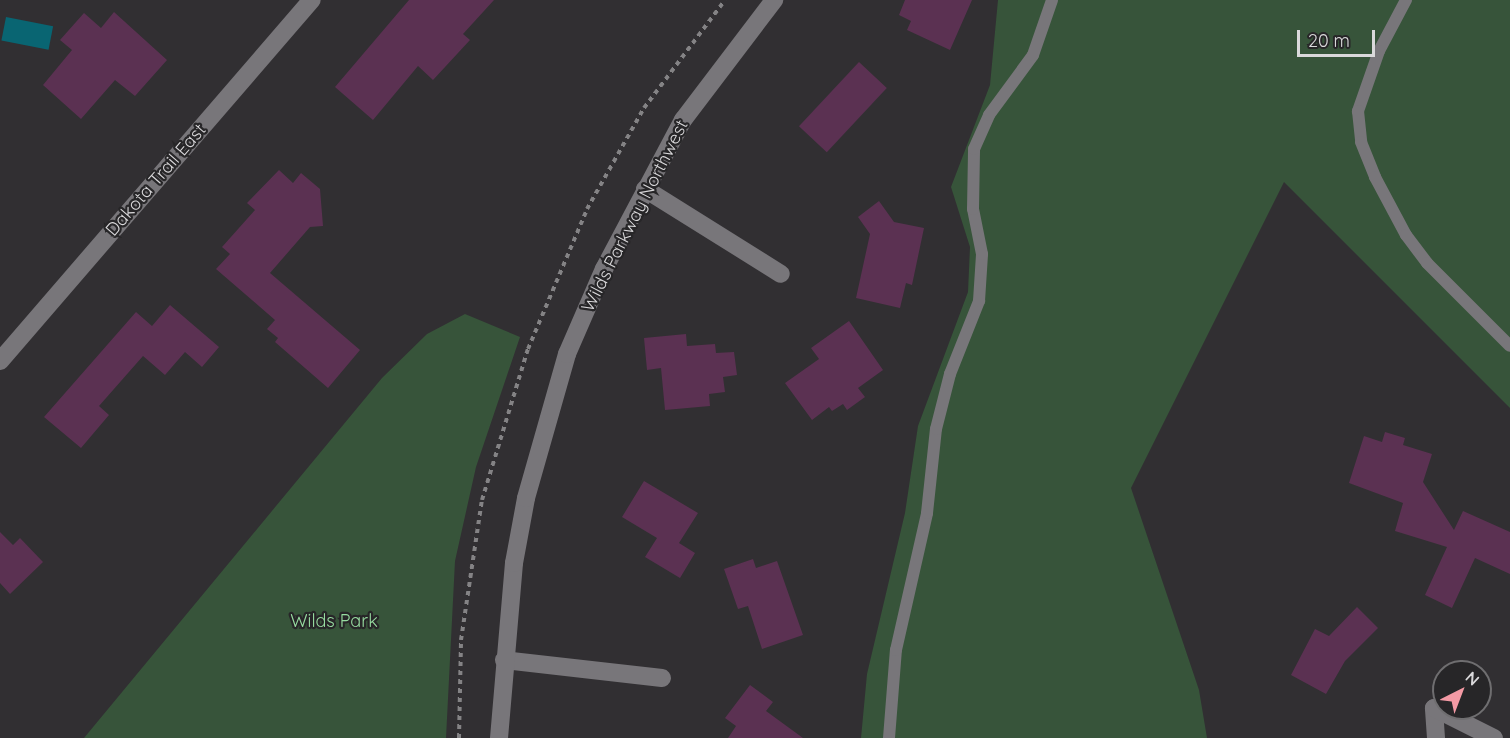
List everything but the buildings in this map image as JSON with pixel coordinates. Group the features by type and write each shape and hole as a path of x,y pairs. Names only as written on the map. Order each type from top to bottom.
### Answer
{"street":[{"name":"Dakota Trail East","path":"0,361 312,0"},
{"name":"Wilds Parkway Northwest","path":"499,738 504,660 526,498 567,354 604,269 683,120 774,0"},
{"path":"645,189 781,274"},
{"path":"504,660 662,678"},
{"path":"1436,738 1434,708 1494,738"}],"lane":[{"path":"889,738 896,650 927,513 936,429 950,374 980,301 982,254 973,209 974,149 989,115 1033,55 1052,0"},
{"path":"1406,0 1379,51 1358,111 1361,142 1375,177 1406,235 1427,263 1510,346"}],"green space":[{"path":"998,0 1510,0 1510,408 1284,182 1131,488 1199,690 1207,738 861,738 867,674 905,513 918,426 968,292 970,247 951,187 990,85"},
{"name":"Wilds Park","path":"465,314 520,337 476,467 455,561 446,738 84,738 382,378 427,334"}],"water":[{"path":"6,17 53,26 49,50 1,41"}]}
